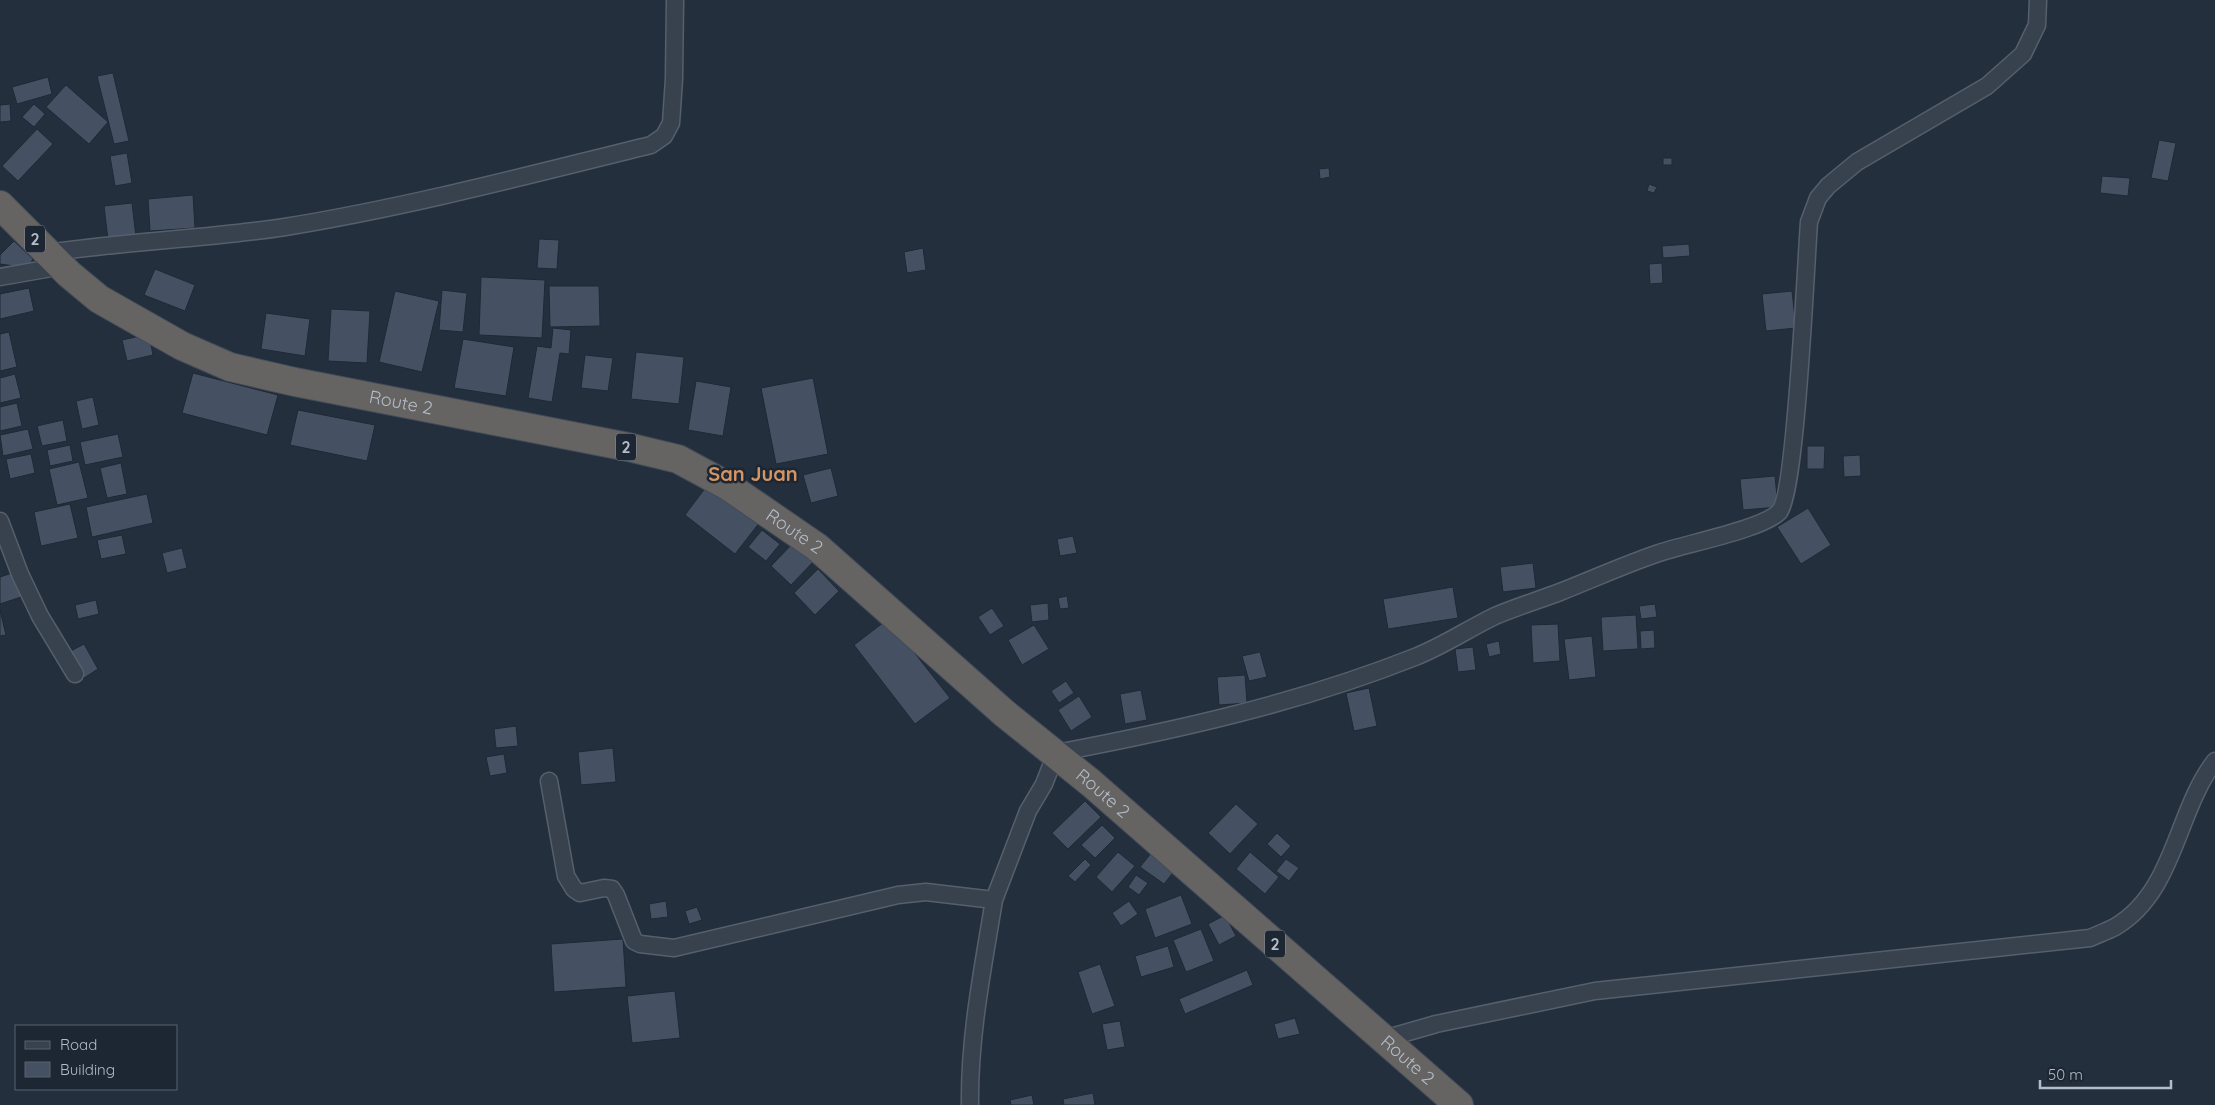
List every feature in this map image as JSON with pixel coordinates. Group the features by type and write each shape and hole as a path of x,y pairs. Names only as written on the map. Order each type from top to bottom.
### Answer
{"highway":[{"name":"Route 2","path":"0,205 99,299 182,346 230,367 296,382 628,447 678,459 728,486 817,547 1004,713 1091,783 1458,1105"}],"street":[{"path":"0,278 60,264 94,246 213,237 285,227 387,208 650,145 664,136 670,123 674,79 675,0"},
{"path":"970,1105 973,1029 994,900 1022,825 1044,784 1063,759 1307,695 1417,656 1496,616 1660,553 1746,528 1780,512 1788,484 1794,441 1809,222 1818,198 1828,186 1857,162 1987,86 2023,54 2037,25 2038,0"},
{"path":"0,521 20,574 40,616 75,674"},
{"path":"1384,1039 1436,1024 1595,991 2090,938 2116,926 2124,920 2139,907 2158,881 2180,832 2188,806 2215,760"},
{"path":"549,781 566,876 574,889 580,893 604,888 612,889 632,938 640,944 674,948 898,895 926,892 994,900"}],"building":[{"path":"113,73 129,141 114,144 97,76"},
{"path":"48,77 52,94 17,104 12,87"},
{"path":"66,85 108,122 89,144 46,107"},
{"path":"10,104 11,121 0,122 0,105"},
{"path":"34,104 45,114 34,127 22,117"},
{"path":"37,129 53,144 18,181 2,166"},
{"path":"2159,140 2176,143 2168,181 2151,178"},
{"path":"127,153 132,183 115,186 110,156"},
{"path":"1663,158 1672,158 1672,165 1663,165"},
{"path":"1329,168 1330,177 1320,179 1319,169"},
{"path":"2102,176 2130,178 2128,196 2100,193"},
{"path":"1649,184 1657,187 1654,193 1647,191"},
{"path":"193,195 195,228 150,231 148,199"},
{"path":"132,203 136,237 108,240 104,206"},
{"path":"539,239 559,240 557,269 537,268"},
{"path":"14,241 33,259 28,268 0,264 0,255"},
{"path":"1689,244 1690,256 1663,258 1662,246"},
{"path":"923,248 926,270 907,273 904,252"},
{"path":"1662,263 1663,283 1650,284 1649,264"},
{"path":"155,269 195,285 185,311 144,295"},
{"path":"481,277 545,280 542,338 479,335"},
{"path":"549,286 599,286 600,326 550,327"},
{"path":"29,288 34,311 0,319 0,294"},
{"path":"442,290 467,293 463,332 439,330"},
{"path":"395,291 439,301 422,372 379,362"},
{"path":"1792,291 1796,328 1766,331 1762,294"},
{"path":"331,309 370,311 367,363 328,361"},
{"path":"266,313 310,319 305,356 261,349"},
{"path":"553,328 571,330 569,354 560,353 552,402 528,398 537,346 551,348"},
{"path":"9,332 17,367 0,371 0,334"},
{"path":"149,334 153,355 127,361 122,340"},
{"path":"463,339 514,347 506,396 454,388"},
{"path":"636,352 684,357 679,404 631,399"},
{"path":"585,355 613,358 608,391 581,388"},
{"path":"193,373 278,395 267,435 182,413"},
{"path":"15,374 21,398 0,403 0,378"},
{"path":"813,378 828,454 776,464 761,388"},
{"path":"696,381 731,387 723,436 688,430"},
{"path":"93,397 99,425 82,429 76,401"},
{"path":"17,403 22,426 0,431 0,407"},
{"path":"298,410 375,425 367,461 290,445"},
{"path":"63,420 67,441 42,446 37,426"},
{"path":"28,429 33,449 3,456 0,435"},
{"path":"118,434 123,457 85,465 80,442"},
{"path":"70,445 73,461 50,466 47,450"},
{"path":"1807,446 1825,446 1824,469 1807,469"},
{"path":"31,454 35,473 10,479 6,459"},
{"path":"1860,455 1861,476 1844,477 1843,456"},
{"path":"79,462 88,498 57,505 49,469"},
{"path":"121,463 127,494 107,498 100,468"},
{"path":"831,468 838,496 811,503 803,475"},
{"path":"1775,476 1778,507 1743,510 1740,479"},
{"path":"709,483 760,522 735,554 685,515"},
{"path":"147,494 153,523 92,537 86,507"},
{"path":"70,504 78,538 41,546 34,512"},
{"path":"1808,508 1831,545 1801,564 1777,527"},
{"path":"762,530 780,544 766,561 748,547"},
{"path":"122,535 126,554 101,559 97,540"},
{"path":"1073,536 1077,553 1060,556 1057,539"},
{"path":"796,540 816,559 791,585 771,566"},
{"path":"182,548 187,568 167,573 162,553"},
{"path":"1533,563 1536,588 1503,592 1500,567"},
{"path":"818,569 839,591 815,615 794,593"},
{"path":"15,572 24,596 0,604 0,577"},
{"path":"1453,587 1458,618 1388,629 1383,599"},
{"path":"1067,596 1069,608 1060,609 1058,598"},
{"path":"96,600 99,614 78,619 75,605"},
{"path":"1048,603 1049,620 1032,622 1030,605"},
{"path":"1655,604 1657,617 1641,619 1639,606"},
{"path":"992,608 1004,626 990,635 978,617"},
{"path":"0,610 6,635 0,636"},
{"path":"1636,615 1638,649 1603,651 1601,617"},
{"path":"888,619 950,698 915,724 854,645"},
{"path":"1558,624 1560,661 1533,663 1531,625"},
{"path":"1034,625 1049,649 1022,665 1008,640"},
{"path":"1654,630 1655,648 1641,649 1640,631"},
{"path":"1592,636 1596,677 1569,680 1564,639"},
{"path":"1499,641 1501,654 1489,657 1486,644"},
{"path":"84,644 98,669 84,678 69,652"},
{"path":"1473,647 1476,670 1458,672 1455,649"},
{"path":"1260,652 1267,677 1249,681 1242,656"},
{"path":"1245,675 1247,703 1219,705 1217,677"},
{"path":"1066,681 1074,693 1059,703 1051,691"},
{"path":"1369,688 1377,726 1354,731 1346,693"},
{"path":"1141,690 1147,720 1125,724 1120,694"},
{"path":"1079,696 1092,717 1071,731 1058,710"},
{"path":"516,726 518,746 496,748 494,729"},
{"path":"613,748 616,782 581,785 578,752"},
{"path":"504,754 507,773 490,776 486,757"},
{"path":"1085,801 1101,817 1068,849 1052,833"},
{"path":"1236,804 1258,824 1230,854 1208,833"},
{"path":"1102,825 1115,838 1095,858 1081,845"},
{"path":"1277,833 1291,846 1281,857 1267,844"},
{"path":"1118,852 1135,866 1112,892 1096,877"},
{"path":"1152,852 1176,869 1164,884 1140,867"},
{"path":"1250,852 1279,877 1265,894 1236,869"},
{"path":"1085,859 1091,865 1075,882 1068,876"},
{"path":"1286,859 1299,868 1289,881 1276,871"},
{"path":"1136,875 1148,883 1139,895 1128,887"},
{"path":"1181,895 1192,924 1155,938 1145,909"},
{"path":"666,901 668,917 651,919 649,904"},
{"path":"1129,901 1138,914 1121,926 1112,913"},
{"path":"697,907 702,920 689,924 685,911"},
{"path":"1225,915 1236,936 1219,945 1208,924"},
{"path":"1201,929 1214,961 1186,972 1173,940"},
{"path":"623,939 626,987 554,992 551,944"},
{"path":"1168,946 1174,967 1141,977 1135,956"},
{"path":"1100,964 1115,1006 1092,1014 1078,972"},
{"path":"1247,970 1253,985 1185,1014 1179,999"},
{"path":"675,991 680,1038 632,1043 627,996"},
{"path":"1295,1018 1300,1034 1278,1039 1274,1024"},
{"path":"1120,1021 1125,1047 1107,1050 1102,1024"},
{"path":"1093,1093 1095,1105 1064,1105 1063,1099"},
{"path":"1032,1095 1034,1105 1011,1105 1010,1100"}],"district":[{"name":"San Juan","path":"753,474"}]}
